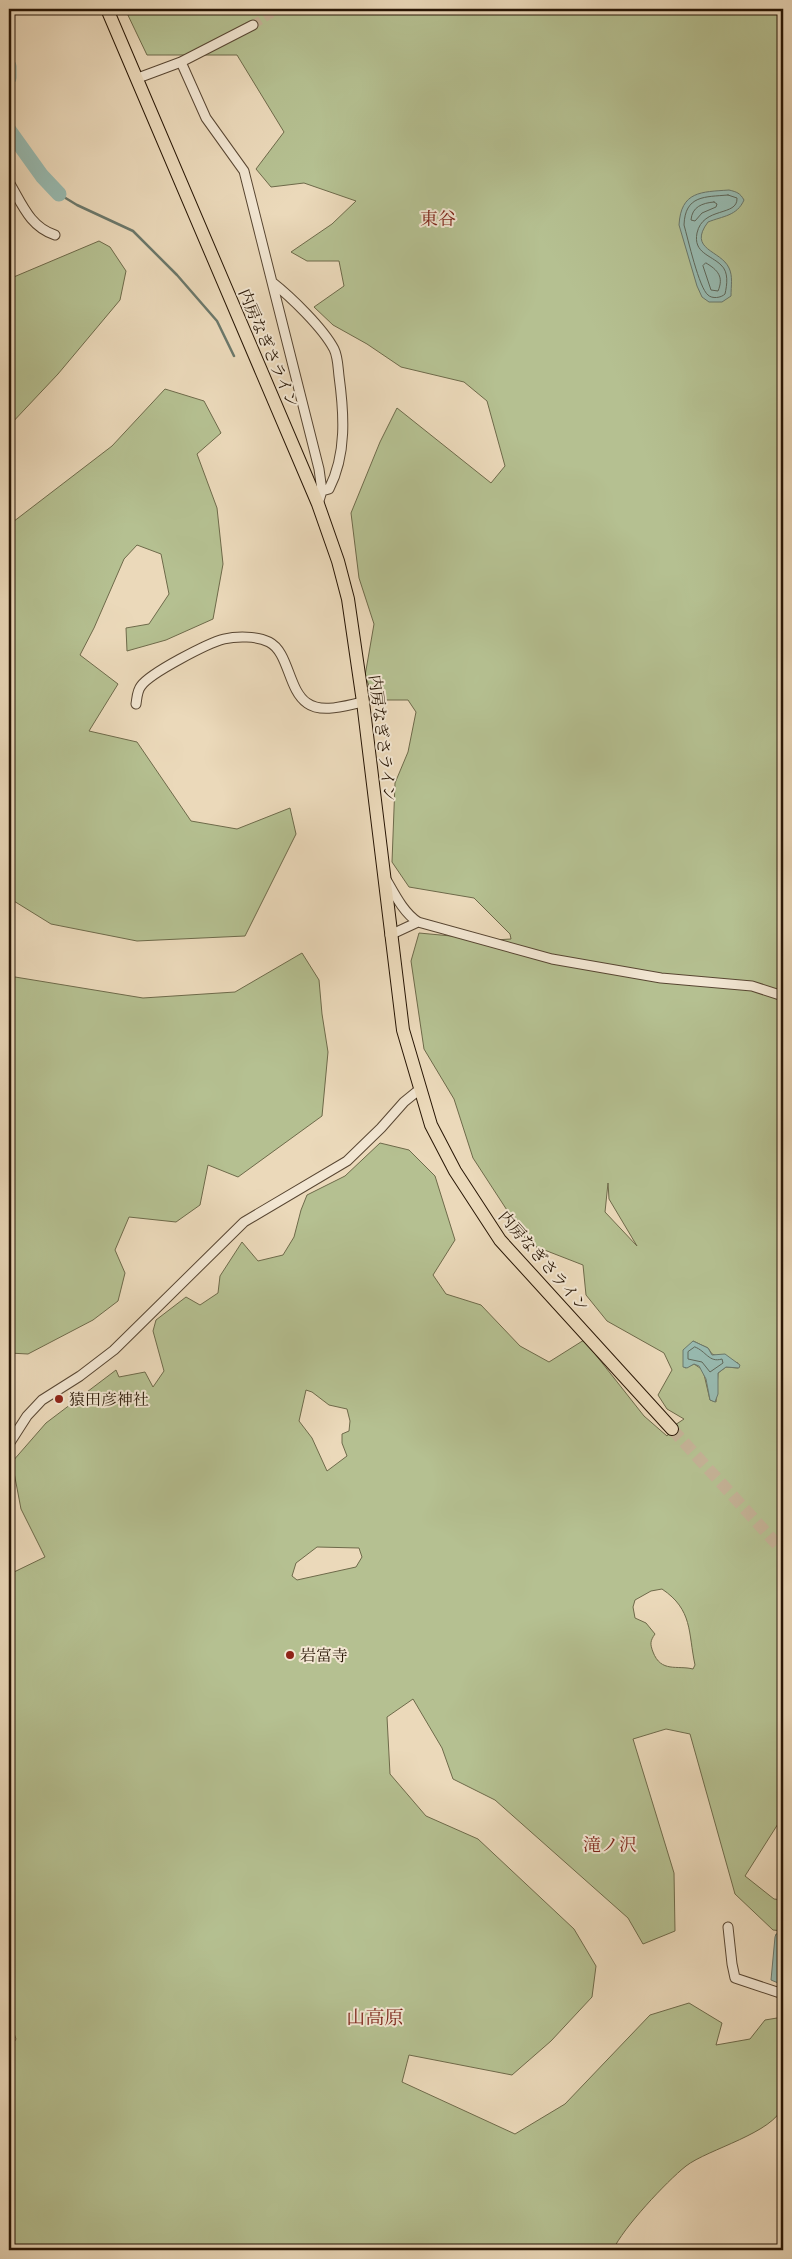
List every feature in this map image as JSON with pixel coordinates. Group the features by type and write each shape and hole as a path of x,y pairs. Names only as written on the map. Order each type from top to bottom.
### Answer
{"highway":[{"name":"内房なぎさライン","path":"107,9 318,504 338,561 348,599 363,702 403,1030 431,1125 455,1171 500,1240 672,1429"}],"street":[{"path":"138,78 181,62 253,24"},
{"path":"181,62 206,118 244,171 319,469 322,491 318,504"},
{"path":"9,182 35,225 43,231 56,235"},
{"path":"272,282 286,293 336,351 344,418 335,477 329,489 322,491"},
{"path":"136,704 137,692 141,685 160,670 222,640 240,637 269,642 277,649 298,693 307,704 326,708 363,702"},
{"path":"383,875 403,907 418,922 552,959 661,978 752,986 783,996"},
{"path":"390,935 418,922"},
{"path":"9,1444 27,1416 42,1400 80,1376 114,1350 244,1222 347,1161 381,1128 404,1102 420,1089"},
{"path":"728,1927 735,1978 783,1994"}],"green space":[{"path":"125,9 783,9 783,1816 745,1876 774,1899 783,1900 783,1931 773,1930 735,1894 690,1734 666,1729 633,1739 674,1873 675,1931 643,1944 628,1918 495,1800 453,1779 442,1748 413,1699 387,1717 390,1774 426,1816 478,1839 574,1929 596,1966 592,1997 551,2041 512,2075 409,2055 402,2082 515,2134 565,2104 650,2015 689,2003 722,2023 716,2045 750,2039 765,2020 783,2017 783,2106 777,2116 754,2132 686,2166 646,2206 626,2230 613,2250 9,2250 9,2051 16,2039 9,2019 9,1570 14,1572 45,1557 21,1509 12,1462 46,1423 116,1370 119,1377 145,1372 153,1387 164,1371 153,1331 156,1320 186,1297 200,1305 218,1293 220,1276 242,1242 258,1261 283,1255 294,1237 307,1195 345,1176 380,1143 409,1150 435,1176 455,1240 433,1275 446,1294 481,1305 520,1346 549,1362 584,1340 644,1416 667,1436 675,1425 684,1419 667,1409 658,1395 672,1370 664,1353 607,1321 586,1295 583,1265 529,1244 473,1158 454,1099 424,1049 411,961 419,933 494,940 511,939 510,934 474,898 409,887 392,862 395,783 408,752 416,712 408,700 375,700 365,676 374,624 359,578 351,513 380,442 397,408 491,483 505,466 487,401 464,382 401,367 367,344 333,325 314,307 344,286 339,261 307,261 291,252 332,224 356,201 304,183 271,187 256,169 284,132 237,55 147,55","holes":["608,1183 609,1199 637,1246 605,1212","693,1341 708,1348 712,1354 738,1363 738,1368 726,1367 718,1373 716,1402 710,1400 703,1370 694,1364 685,1368","306,1390 312,1392 329,1405 347,1409 350,1421 349,1431 342,1434 342,1443 347,1456 327,1471 312,1438 299,1421","317,1547 359,1548 362,1557 356,1567 297,1580 292,1576 296,1563","662,1589 679,1605 688,1622 695,1665 693,1669 665,1666 656,1659 651,1645 655,1634 646,1623 635,1618 633,1607 635,1600 651,1591"]},
{"path":"99,241 110,247 126,271 120,300 58,374 9,426 9,279"},
{"path":"165,389 204,401 221,433 197,454 217,508 223,564 213,619 166,640 127,651 126,628 149,624 169,594 161,554 137,545 124,559 80,655 118,684 89,731 137,742 191,821 237,829 290,808 296,834 245,936 137,941 51,924 9,898 9,525 112,446"},
{"path":"302,953 319,980 328,1052 322,1116 238,1177 208,1165 200,1205 176,1222 129,1217 115,1250 125,1273 118,1301 93,1320 28,1354 9,1353 9,976 143,998 235,992"}],"water":[{"path":"729,190 736,192 744,200 738,209 729,215 708,222 701,238 703,244 725,262 729,268 731,296 722,302 709,302 702,297 697,286 679,225 684,205 688,200 701,193"},
{"path":"693,1341 708,1348 712,1355 725,1354 740,1365 739,1368 726,1367 718,1373 718,1394 715,1402 710,1400 706,1379 699,1366 694,1364 687,1368 683,1367 683,1350"},
{"path":"783,1933 783,1985 771,1980 775,1937 776,1934"}],"waterway":[{"path":"9,66 9,78"},
{"path":"9,130 42,176 59,194"},
{"path":"59,194 77,205 133,231 177,275 217,321 234,356"}],"tunnel":[{"path":"253,25 278,9"},
{"path":"672,1429 783,1551"}],"place":[{"name":"猿田彦神社","path":"59,1399"},
{"name":"岩富寺","path":"290,1655"}],"district":[{"name":"東谷","path":"438,219"},
{"name":"滝ノ沢","path":"610,1845"},
{"name":"山高原","path":"375,2017"}]}
